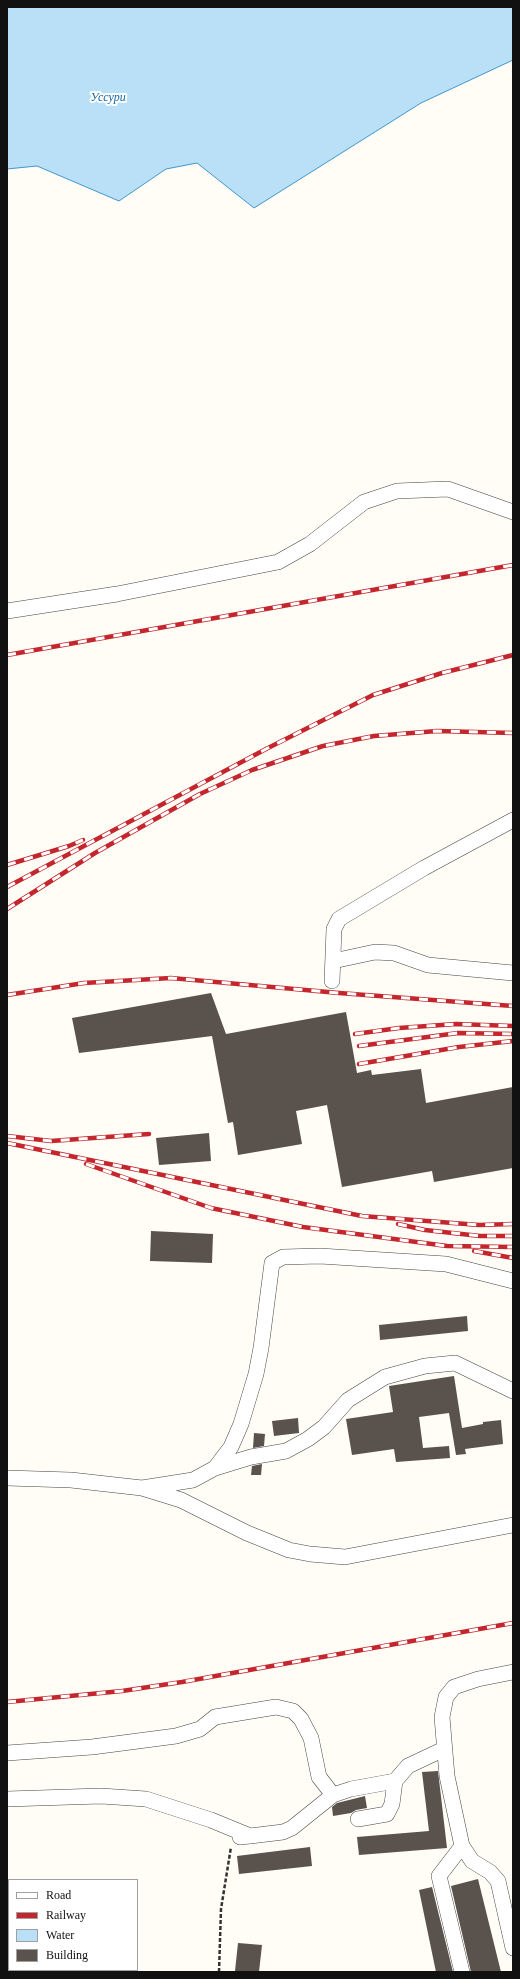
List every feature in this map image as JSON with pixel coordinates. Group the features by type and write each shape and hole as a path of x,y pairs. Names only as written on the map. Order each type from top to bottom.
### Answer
{"street":[{"path":"7,611 117,594 278,562 310,544 364,502 397,491 448,489 513,512"},
{"path":"332,981 334,929 339,919 424,868 513,820"},
{"path":"333,961 375,952 394,953 428,965 513,973"},
{"path":"216,1468 231,1447 241,1424 256,1374 261,1348 272,1263 283,1257 320,1256 446,1264 513,1281"},
{"path":"142,1488 193,1480 216,1468 252,1458 286,1451 308,1440 324,1427 348,1400 385,1377 425,1366 455,1364 513,1391"},
{"path":"7,1478 71,1480 142,1488 181,1500 247,1533 289,1550 310,1554 344,1557 513,1525"},
{"path":"513,1672 478,1678 454,1687 446,1697 442,1717 447,1776 462,1846 472,1861 490,1872 498,1882 513,1948"},
{"path":"7,1753 92,1747 176,1736 200,1729 215,1717 276,1707 292,1711 301,1719 311,1738 319,1777 333,1795"},
{"path":"358,1819 386,1814 392,1804 395,1781 408,1766 444,1749"},
{"path":"7,1799 101,1796 146,1799 211,1820 245,1836 283,1832 292,1828 333,1795 351,1789 395,1781"},
{"path":"462,1846 439,1876 462,1972"}],"path":[{"path":"219,1972 221,1909 229,1851 233,1840 245,1836"}],"water":[{"name":"Уссури","path":"7,7 513,7 513,60 421,103 254,208 197,163 166,169 119,201 37,166 7,169"}],"building":[{"path":"211,993 226,1034 346,1012 357,1073 371,1070 372,1075 421,1069 426,1103 513,1087 513,1168 434,1182 432,1171 342,1187 327,1105 296,1111 302,1144 238,1155 233,1122 228,1123 212,1036 79,1053 72,1018"},
{"path":"209,1133 211,1161 159,1165 156,1138"},
{"path":"151,1231 213,1234 212,1263 150,1261"},
{"path":"467,1316 468,1331 380,1340 379,1325"},
{"path":"454,1376 462,1428 483,1424 483,1422 501,1420 503,1444 465,1449 466,1454 456,1455 449,1413 419,1417 423,1448 449,1446 450,1458 396,1462 394,1449 352,1455 346,1419 393,1412 389,1386"},
{"path":"298,1418 299,1433 274,1436 272,1421"},
{"path":"254,1433 265,1434 264,1446 253,1448"},
{"path":"262,1464 261,1475 251,1475 252,1466"},
{"path":"438,1771 447,1848 359,1855 357,1837 429,1831 422,1772"},
{"path":"365,1796 367,1808 356,1810 351,1813 333,1816 332,1807 337,1803"},
{"path":"310,1847 312,1866 239,1874 237,1856"},
{"path":"478,1879 501,1972 471,1972 451,1886"},
{"path":"432,1887 453,1972 436,1972 419,1890"},
{"path":"238,1943 262,1945 259,1972 235,1971"}],"railway":[{"path":"7,655 513,565"},
{"path":"7,887 266,749 373,695 442,673 513,655"},
{"path":"7,909 95,853 200,794 252,770 323,746 374,736 437,731 513,733"},
{"path":"7,865 69,846 83,840"},
{"path":"7,995 84,983 171,978 339,993 513,1006"},
{"path":"355,1034 399,1028 456,1024 513,1026"},
{"path":"359,1046 458,1033 513,1034"},
{"path":"359,1064 459,1047 513,1041"},
{"path":"7,1136 51,1141 149,1134"},
{"path":"7,1143 362,1216 479,1225 513,1224"},
{"path":"86,1164 211,1208 303,1227 447,1246 513,1247"},
{"path":"398,1224 425,1230 480,1236 513,1236"},
{"path":"474,1251 513,1258"},
{"path":"7,1702 122,1691 182,1682 513,1623"}]}
